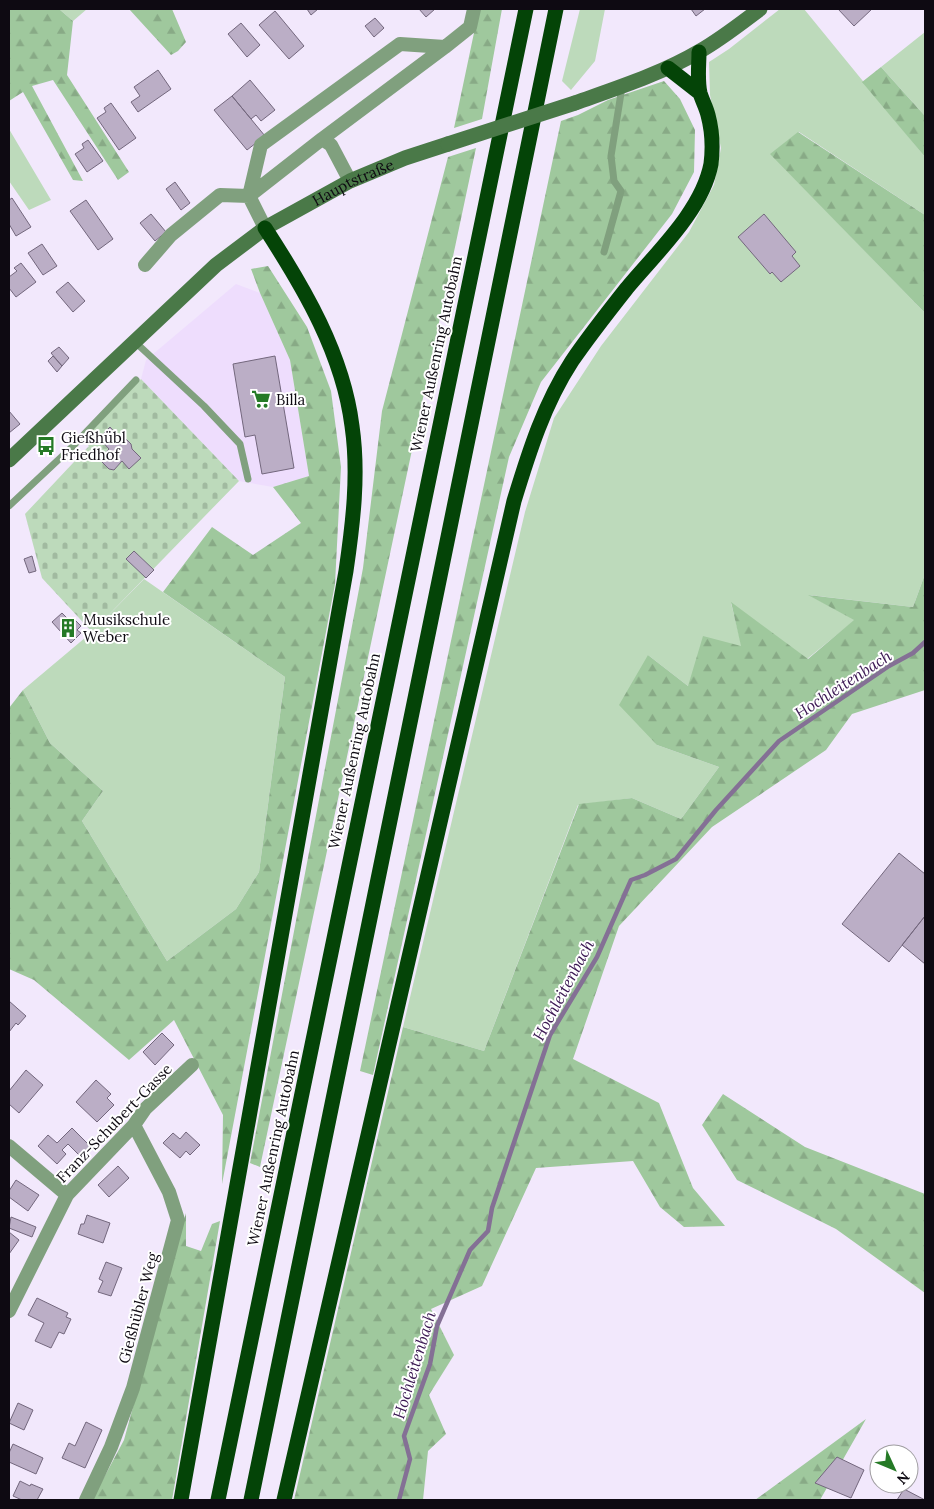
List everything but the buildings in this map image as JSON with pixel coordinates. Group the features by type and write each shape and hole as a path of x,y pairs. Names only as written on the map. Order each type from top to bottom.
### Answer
{"highway":[{"name":"Wiener Außenring Autobahn","path":"218,1500 526,9"},
{"path":"251,1500 556,9"},
{"path":"284,1500 514,501 532,442 556,387 600,323 685,218 697,200 705,182 711,164 712,146 708,116 700,93 698,74 700,52"},
{"path":"668,68 700,93"},
{"path":"181,1500 346,570 354,506 355,465 352,426 346,394 335,356 291,268 265,228"}],"main road":[{"name":"Hauptstraße","path":"9,460 134,340 216,265 265,228 350,181 405,158 622,87 668,68 700,52 760,9"}],"street":[{"path":"145,265 171,235 220,194 249,196 445,47 470,27 474,9"},
{"path":"265,228 249,196 261,146 400,44 445,47"},
{"path":"322,139 331,145 350,181"},
{"name":"Franz-Schubert-Gasse","path":"9,1311 67,1195 134,1125 145,1109 192,1065"},
{"name":"Gießhübler Weg","path":"86,1500 111,1447 133,1388 178,1220 169,1192 134,1125"},
{"path":"9,1146 67,1195"}],"lane":[{"path":"604,252 621,191 614,181 610,156 622,87"},
{"path":"134,340 204,406 240,444 248,479"},
{"path":"9,506 72,447 136,380"}],"shaded area":[{"path":"236,284 260,293 290,360 309,476 273,487 239,481 141,379 146,360"}],"green space":[{"path":"9,9 59,9 73,21 67,75 129,172 118,180 53,80 32,86 83,181 73,180 23,92 9,101"},
{"path":"59,9 87,9 73,21"},
{"path":"129,9 172,9 186,42 178,51 171,55"},
{"path":"479,9 502,9 482,119 454,128"},
{"path":"580,9 605,9 595,61 571,90 562,81"},
{"path":"780,9 804,9 925,157 925,215 799,132 771,154 925,313 925,574 913,607 809,595 855,620 807,659 731,603 742,647 688,686 648,655 657,745 719,767 681,819 632,798 578,805 484,1051 403,1027 525,512 554,418 601,346 689,232 714,185 721,148 710,95 709,62 729,49"},
{"path":"925,32 925,116 881,67"},
{"path":"881,67 925,116 925,157 862,82"},
{"path":"664,81 680,99 695,130 694,172 672,214 541,382 509,457 373,1075 360,1071 561,121 608,100"},
{"path":"9,129 51,200 29,210 9,181"},
{"path":"798,132 925,215 925,313 770,154"},
{"path":"476,148 260,1167 250,1163 363,568 382,411 448,157"},
{"path":"268,266 307,327 331,391 341,467 335,584 222,1184 223,1115 174,1020 129,1060 34,980 9,969 9,708 23,690 50,743 103,791 82,821 167,961 236,909 259,872 285,677 163,592 212,527 253,555 301,523 273,487 309,476 290,360 251,269"},
{"path":"141,379 239,481 92,632 42,578 25,514 89,446 83,440"},
{"path":"925,574 925,690 852,714 826,750 712,827 619,926 573,1059 659,1103 693,1188 725,1226 684,1227 660,1207 633,1161 536,1168 482,1286 431,1309 454,1355 429,1395 446,1434 428,1451 423,1500 294,1500 403,1027 484,1051 579,804 632,798 681,819 719,767 657,745 619,705 648,655 688,686 703,636 741,646 731,602 808,659 854,620 808,595 913,607"},
{"path":"144,579 285,677 259,872 236,909 167,961 82,821 103,791 50,743 23,690 92,632"},
{"path":"723,1094 805,1147 925,1194 925,1293 836,1229 737,1180 702,1125"},
{"path":"186,1213 186,1246 201,1251 212,1224 220,1221 172,1500 92,1500 124,1440"},
{"path":"866,1419 820,1500 755,1500"}],"waterway":[{"name":"Hochleitenbach","path":"399,1500 410,1459 404,1436 430,1364 437,1326 470,1250 488,1231 492,1208 550,1035 597,957 631,880 676,859 716,810 779,741 889,666 913,653 925,642"}],"place":[{"name":"Billa","path":"261,399"},
{"name":"Gießhübl Friedhof","path":"46,446"},
{"name":"Musikschule Weber","path":"68,628"}]}
